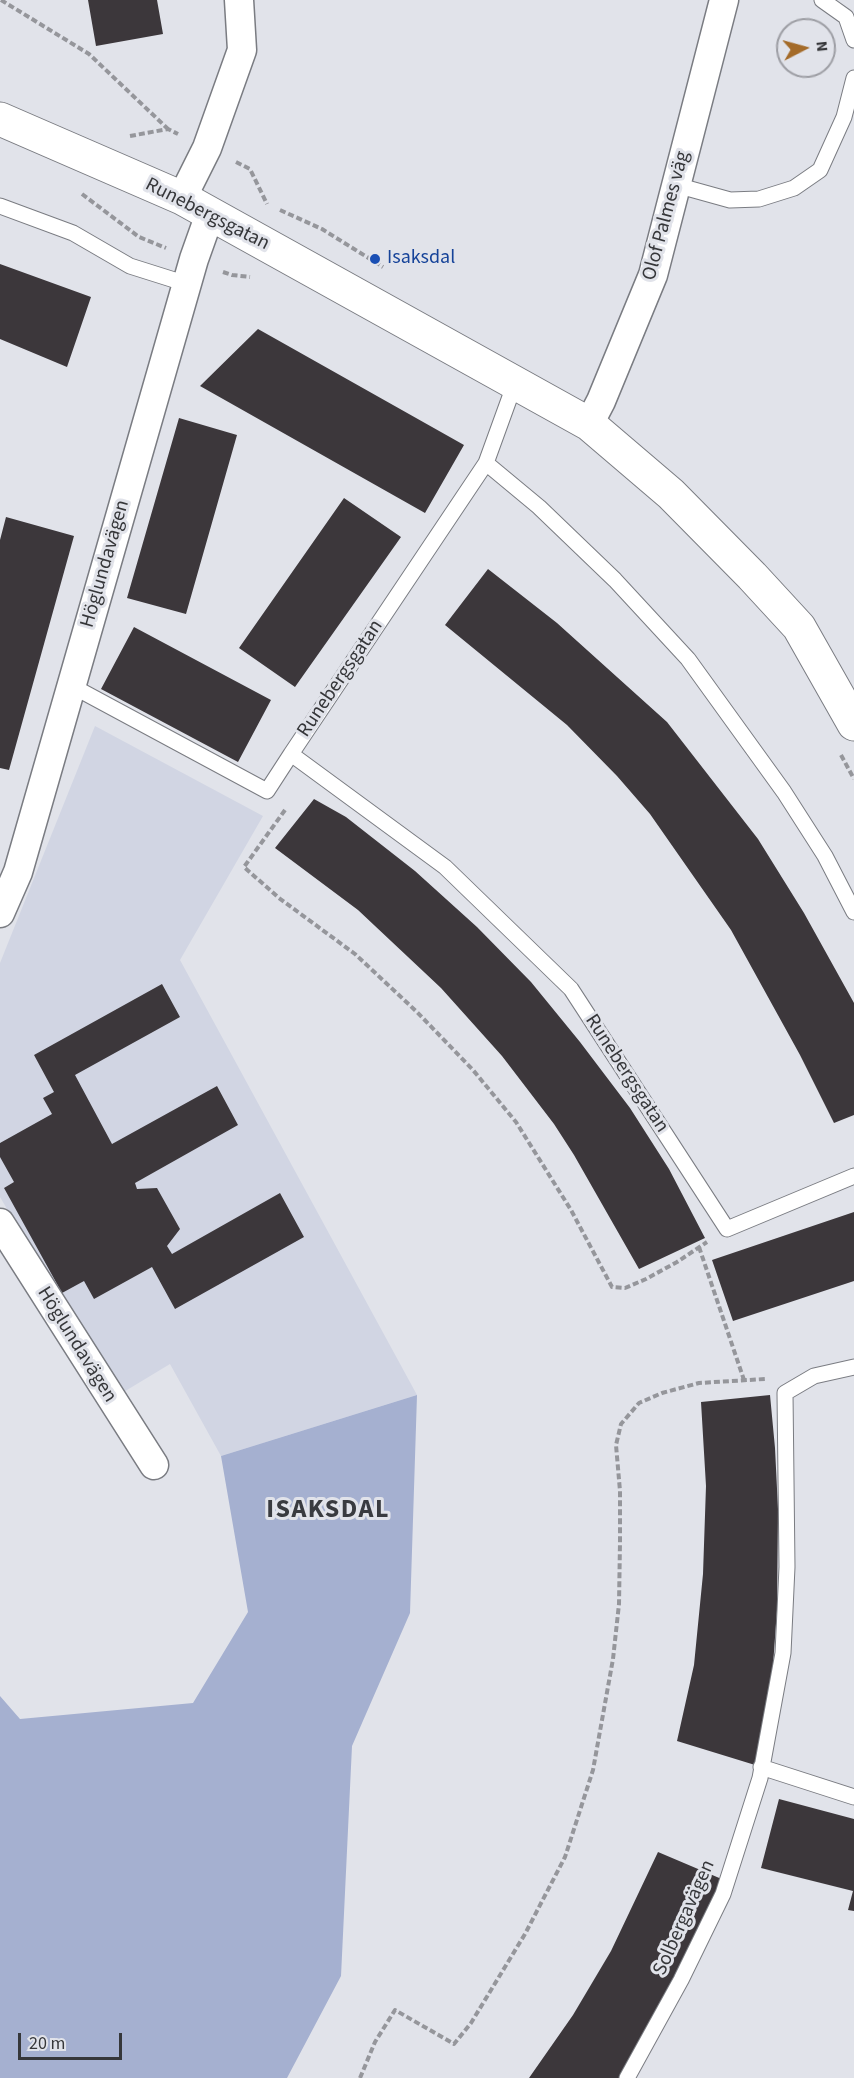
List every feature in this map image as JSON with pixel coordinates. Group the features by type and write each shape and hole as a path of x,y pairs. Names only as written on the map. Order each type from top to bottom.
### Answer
{"street":[{"path":"182,198 207,148 242,50 238,0"},
{"name":"Olof Palmes väg","path":"589,424 602,401 653,275 724,0"},
{"name":"Runebergsgatan","path":"0,119 182,198 589,424 671,494 753,576 799,627 846,737"},
{"name":"Höglundavägen","path":"0,914 18,872 190,271 210,214"},
{"name":"Höglundavägen","path":"0,1223 154,1465"}],"lane":[{"path":"822,0 846,17 854,40"},
{"path":"676,184 730,200 759,199 794,188 820,170 844,117 854,78"},
{"path":"0,206 73,233 130,266 190,271"},
{"name":"Runebergsgatan","path":"515,383 486,463 291,754 445,867 571,990 727,1229"},
{"path":"486,463 539,507 615,580 688,659 784,792 825,856 854,912"},
{"path":"72,686 267,791 291,754"},
{"path":"727,1229 854,1176"},
{"path":"814,1376 854,1367"},
{"name":"Solbergavägen","path":"627,2078 681,1980 723,1894 761,1767 783,1653 787,1567 785,1393 814,1376"},
{"path":"761,1767 854,1797"}],"path":[{"path":"1,0 89,54 168,129"},
{"path":"74,188 139,237 190,271 254,277"},
{"path":"846,737 854,779"},
{"path":"314,771 244,867 279,898 355,954 417,1012 473,1070 516,1122 571,1210 612,1287 625,1288 646,1279 727,1229"},
{"path":"699,1247 744,1380"},
{"path":"360,2078 375,2042 395,2010 454,2044 471,2023 525,1934 566,1857 593,1770 613,1659 620,1583 620,1491 616,1445 621,1424 639,1403 662,1393 699,1383 814,1376"}],"shaded area":[{"path":"95,726 263,816 180,960 417,1395 221,1456 170,1364 117,1396 0,1197 0,963"},
{"path":"417,1395 410,1613 352,1746 341,1976 287,2078 0,2078 0,1696 20,1719 193,1703 248,1612 221,1456"}],"building":[{"path":"88,0 157,0 163,34 96,46"},
{"path":"0,264 91,297 67,367 0,339"},
{"path":"258,329 464,445 425,513 200,386"},
{"path":"179,418 237,435 186,614 127,598"},
{"path":"344,498 401,537 295,687 239,648"},
{"path":"6,517 74,536 9,770 0,768 0,540"},
{"path":"488,569 557,623 667,722 758,839 804,913 854,1003 854,1115 834,1123 800,1055 731,930 650,814 567,725 445,625"},
{"path":"134,627 271,700 238,762 101,689"},
{"path":"314,799 346,817 415,871 477,927 531,982 630,1108 669,1169 705,1238 639,1269 574,1155 554,1124 502,1056 441,988 358,910 275,848"},
{"path":"162,984 180,1017 75,1075 112,1144 217,1086 238,1125 135,1183 137,1189 157,1188 180,1229 167,1246 172,1254 280,1193 304,1237 175,1309 152,1267 94,1299 84,1281 62,1293 4,1188 14,1182 0,1157 0,1143 52,1114 43,1098 54,1092 34,1055"},
{"path":"854,1212 854,1281 733,1321 712,1260"},
{"path":"770,1395 778,1509 777,1610 770,1707 755,1765 677,1741 694,1665 703,1574 706,1486 701,1402"},
{"path":"779,1799 854,1819 854,1911 848,1910 853,1891 761,1868"},
{"path":"658,1852 724,1880 692,1945 620,2078 529,2078 573,2015 611,1951"}],"place":[{"name":"Isaksdal","path":"375,259"}],"district":[{"name":"ISAKSDAL","path":"328,1511"}]}
